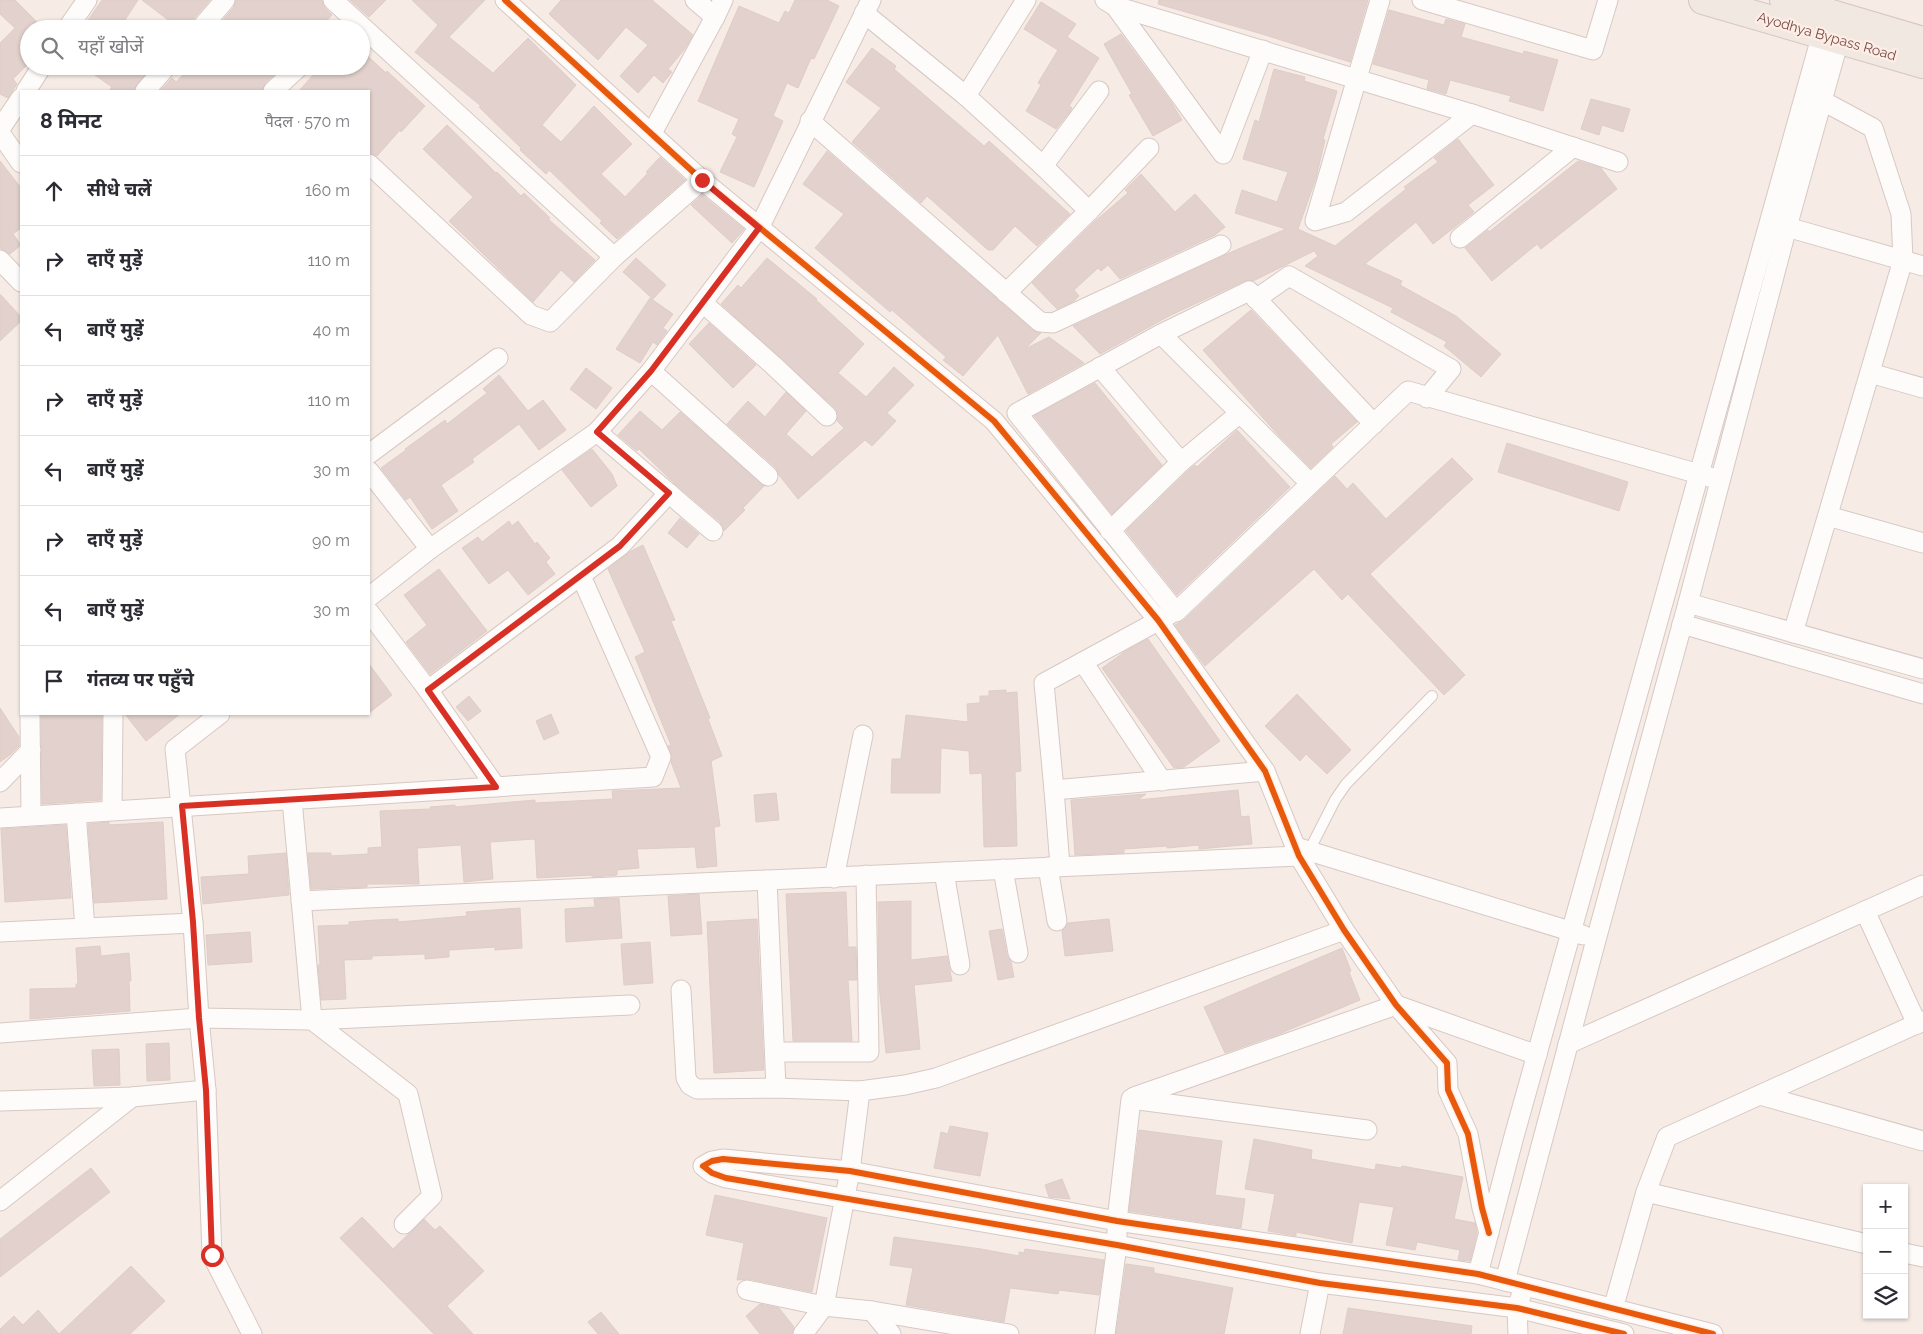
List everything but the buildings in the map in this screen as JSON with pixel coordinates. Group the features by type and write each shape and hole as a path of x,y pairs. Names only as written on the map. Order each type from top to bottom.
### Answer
{"main road":[{"name":"Ayodhya Bypass Road","path":"1703,0 1833,26 1923,41"},
{"name":"Ayodhya Bypass Road","path":"1784,0 1833,26 1923,64"}],"street":[{"path":"73,20 87,0"},
{"path":"208,20 225,0"},
{"path":"333,0 343,20"},
{"path":"505,0 702,180 994,421 1158,620 1265,771 1301,851 1344,930 1396,1005 1447,1063 1448,1090 1468,1134 1482,1208 1489,1233"},
{"path":"694,0 715,18"},
{"path":"652,133 723,0"},
{"path":"966,96 1026,0"},
{"path":"1380,0 1315,221 1346,212 1472,114"},
{"path":"1422,0 1593,50 1608,0"},
{"path":"1110,3 1223,154 1263,50"},
{"path":"1110,3 1472,114 1618,162"},
{"path":"370,597 430,549 597,432 651,371 759,228 867,6 1090,211"},
{"path":"1505,1280 1688,603 1821,100 1833,26"},
{"path":"1478,1274 1699,474 1833,26"},
{"path":"370,45 614,257"},
{"path":"27,90 36,75"},
{"path":"146,90 159,75"},
{"path":"282,89 293,75"},
{"path":"1043,166 1100,91"},
{"path":"0,129 20,99"},
{"path":"1793,633 1904,260 1901,214 1873,128 1821,100"},
{"path":"810,121 1040,322 1053,324 1221,245"},
{"path":"0,133 20,162"},
{"path":"1460,238 1573,147"},
{"path":"1006,293 1090,211 1149,148"},
{"path":"370,165 531,316 550,322 614,257 702,180"},
{"path":"1786,227 1923,266"},
{"path":"0,260 20,281"},
{"path":"1256,299 1289,276 1451,369 1427,398"},
{"path":"1176,612 1016,414 1161,334 1249,291 1374,424"},
{"path":"703,303 827,416"},
{"path":"1161,334 1310,483"},
{"path":"370,453 498,358"},
{"path":"1100,367 1181,462"},
{"path":"651,371 768,476"},
{"path":"1870,373 1923,388"},
{"path":"1057,921 1054,866 1054,790 1044,683 1176,612 1408,391 1427,398 1720,480"},
{"path":"1110,531 1181,462 1240,413"},
{"path":"597,432 713,531"},
{"path":"370,472 430,549"},
{"path":"428,690 620,546 669,493"},
{"path":"1828,516 1923,544"},
{"path":"0,818 653,778 661,757 581,576"},
{"path":"1688,603 1923,669"},
{"path":"370,613 428,690 496,787"},
{"path":"1682,624 1923,694"},
{"path":"1082,662 1162,781"},
{"path":"112,810 113,715"},
{"path":"219,715 175,749 193,922 206,1090 212,1255 252,1334"},
{"path":"30,716 31,815"},
{"path":"834,878 863,736"},
{"path":"0,782 31,750"},
{"path":"1054,790 1265,771"},
{"path":"292,800 312,1020 408,1094 432,1196 404,1224"},
{"path":"76,813 85,928"},
{"path":"301,900 834,878 1301,851 1596,940"},
{"path":"1003,869 1018,953"},
{"path":"944,872 960,965"},
{"path":"775,1052 868,1052 866,876"},
{"path":"767,880 776,1088"},
{"path":"1568,1044 1923,885"},
{"path":"1613,1309 1646,1192 1667,1137 1920,1022 1865,911"},
{"path":"0,932 193,922"},
{"path":"681,990 686,1078 690,1085 697,1089 776,1088 860,1091 905,1085 936,1078 1344,930"},
{"path":"0,1033 199,1018 312,1020 630,1005"},
{"path":"1131,1099 1396,1005 1537,1055"},
{"path":"0,1101 132,1097 206,1090"},
{"path":"803,1334 824,1306 850,1171 860,1091"},
{"path":"1760,1095 1923,1140"},
{"path":"0,1201 132,1097"},
{"path":"1131,1099 1367,1130"},
{"path":"1105,1334 1117,1245 1117,1220 1131,1099"},
{"path":"1624,1334 1517,1308 1320,1283 1117,1245 726,1178 712,1173 703,1166 712,1161 723,1159 850,1171 1117,1220 1478,1274 1713,1334"},
{"path":"1646,1192 1863,1243"},
{"path":"1908,1254 1923,1257"},
{"path":"1310,1334 1320,1283"},
{"path":"1518,1334 1517,1308 1524,1286"},
{"path":"747,1290 824,1306 872,1311 1001,1333"},
{"path":"872,1311 891,1334"}],"lane":[{"path":"1301,851 1346,784 1432,696"}],"cycle path":[{"path":"505,0 702,180 994,421 1158,620 1265,771 1299,856 1344,930 1396,1005 1447,1063 1448,1090 1468,1134 1482,1208 1489,1233"},
{"path":"1624,1334 1517,1308 1320,1283 1117,1245 726,1178 712,1173 703,1166 712,1161 723,1159 850,1171 1117,1221 1478,1274 1713,1334"}],"route":[{"path":"212,1255 206,1090 182,806 496,787 428,690 620,546 669,493 597,432 651,371 759,228 702,180"}]}
